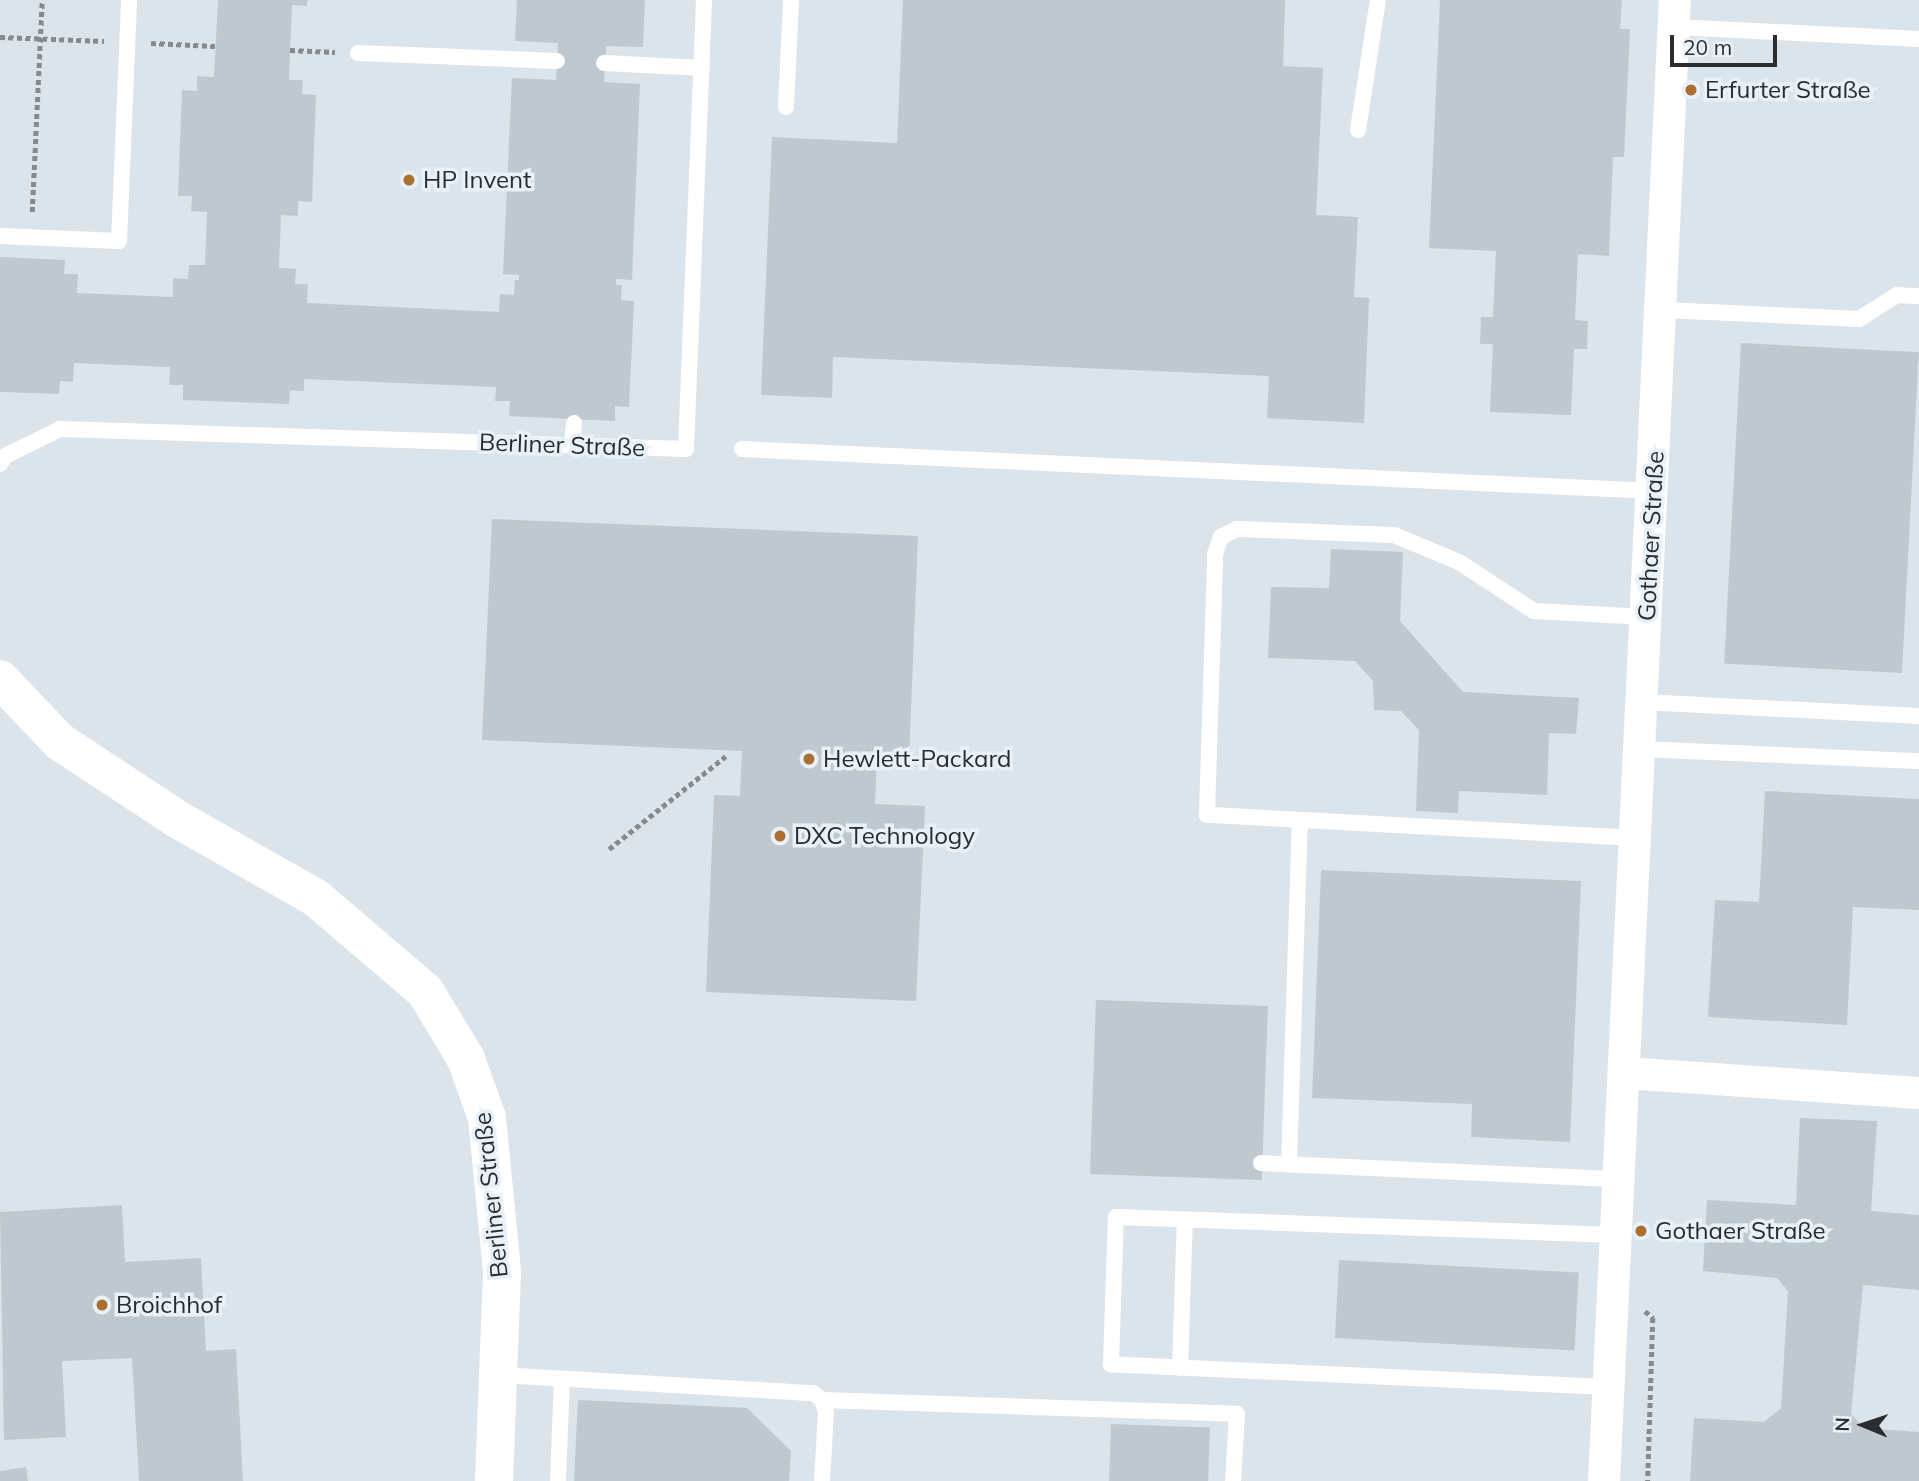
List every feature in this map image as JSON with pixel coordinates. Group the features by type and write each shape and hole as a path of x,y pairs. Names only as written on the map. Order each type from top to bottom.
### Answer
{"street":[{"name":"Gothaer Straße","path":"1605,1481 1675,14"},
{"name":"Berliner Straße","path":"0,679 60,741 177,819 316,898 425,991 466,1059 487,1118 502,1272 494,1481"},
{"path":"1625,1073 1919,1093"}],"lane":[{"path":"0,236 119,241 129,0"},
{"name":"Berliner Straße","path":"0,464 5,456 60,429 685,449 704,0"},
{"path":"786,107 792,0"},
{"path":"1358,130 1378,0"},
{"path":"1675,14 1919,39"},
{"path":"358,53 557,61"},
{"path":"604,64 702,68"},
{"path":"1662,310 1858,319 1897,295 1919,296"},
{"path":"572,446 574,423"},
{"path":"742,449 1654,491"},
{"path":"1636,838 1207,815 1215,554 1221,537 1237,529 1394,535 1459,562 1534,611 1647,617"},
{"path":"1643,702 1919,716"},
{"path":"1641,748 1919,761"},
{"path":"1289,1165 1300,822"},
{"path":"1261,1164 1619,1179"},
{"path":"1609,1387 1111,1364 1115,1231 1116,1217 1617,1235"},
{"path":"1180,1367 1185,1220"},
{"path":"498,1375 804,1392 822,1399 1237,1414 1233,1481"},
{"path":"558,1481 562,1379"},
{"path":"822,1399 826,1412 822,1481"}],"path":[{"path":"31,237 42,0"},
{"path":"290,50 358,53"},
{"path":"609,849 726,756"},
{"path":"1614,1288 1653,1318 1648,1481"}],"building":[{"path":"218,0 307,0 307,6 292,5 289,80 303,80 302,94 316,95 312,202 298,201 298,216 281,215 279,268 296,269 295,284 308,284 307,303 499,312 500,294 514,295 515,280 519,280 519,275 503,274 512,78 556,80 558,43 515,41 517,0 645,0 643,47 606,46 604,82 640,84 632,280 616,279 616,285 622,285 621,300 634,301 629,407 615,406 615,421 509,416 510,401 495,401 496,387 304,379 304,391 290,390 289,404 183,400 183,385 169,385 170,367 74,363 73,382 60,381 59,394 0,392 0,257 65,260 64,274 78,274 77,293 173,297 173,278 188,279 189,265 205,265 207,212 191,211 192,196 178,196 182,90 197,91 197,76 214,77"},
{"path":"903,0 1285,0 1283,66 1323,68 1316,215 1358,217 1354,297 1369,298 1364,423 1267,418 1269,376 833,357 832,398 761,395 772,137 897,143"},
{"path":"1440,0 1622,0 1620,29 1630,29 1624,157 1613,157 1609,256 1578,254 1575,320 1588,321 1587,349 1574,349 1571,415 1490,412 1493,344 1480,344 1481,317 1493,317 1496,251 1429,248"},
{"path":"1741,343 1919,352 1902,673 1724,664"},
{"name":"Hewlett-Packard","path":"492,519 918,536 909,760 877,759 875,804 925,806 916,1001 706,992 714,795 740,796 742,751 482,740"},
{"path":"1331,549 1403,552 1400,621 1463,692 1579,698 1576,734 1549,733 1547,795 1459,791 1458,813 1416,811 1419,730 1401,711 1374,710 1373,681 1355,661 1268,658 1271,587 1329,588"},
{"path":"1765,791 1919,799 1919,910 1853,907 1847,1025 1708,1017 1715,900 1759,902"},
{"path":"1321,870 1581,881 1570,1142 1471,1137 1472,1104 1312,1098"},
{"path":"1096,1000 1268,1006 1262,1180 1090,1174"},
{"path":"1800,1118 1877,1121 1871,1211 1919,1215 1919,1290 1863,1285 1851,1414 1864,1428 1919,1432 1919,1481 1690,1481 1694,1418 1764,1422 1781,1408 1788,1291 1777,1278 1703,1271 1707,1200 1796,1205"},
{"name":"Broichhof","path":"122,1205 125,1262 201,1258 206,1351 236,1349 243,1481 139,1481 132,1358 62,1361 66,1437 4,1440 0,1212"},
{"path":"1339,1260 1579,1273 1575,1350 1335,1338"},
{"path":"578,1400 747,1408 791,1451 789,1481 574,1481"},
{"path":"1111,1424 1210,1427 1208,1481 1109,1481"},
{"path":"26,1467 28,1481 0,1481 0,1471"}],"place":[{"name":"Erfurter Straße","path":"1691,90"},
{"name":"HP Invent","path":"409,180"},
{"name":"Hewlett-Packard","path":"809,759"},
{"name":"DXC Technology","path":"780,836"},
{"name":"Gothaer Straße","path":"1641,1231"},
{"name":"Broichhof","path":"102,1305"}]}
